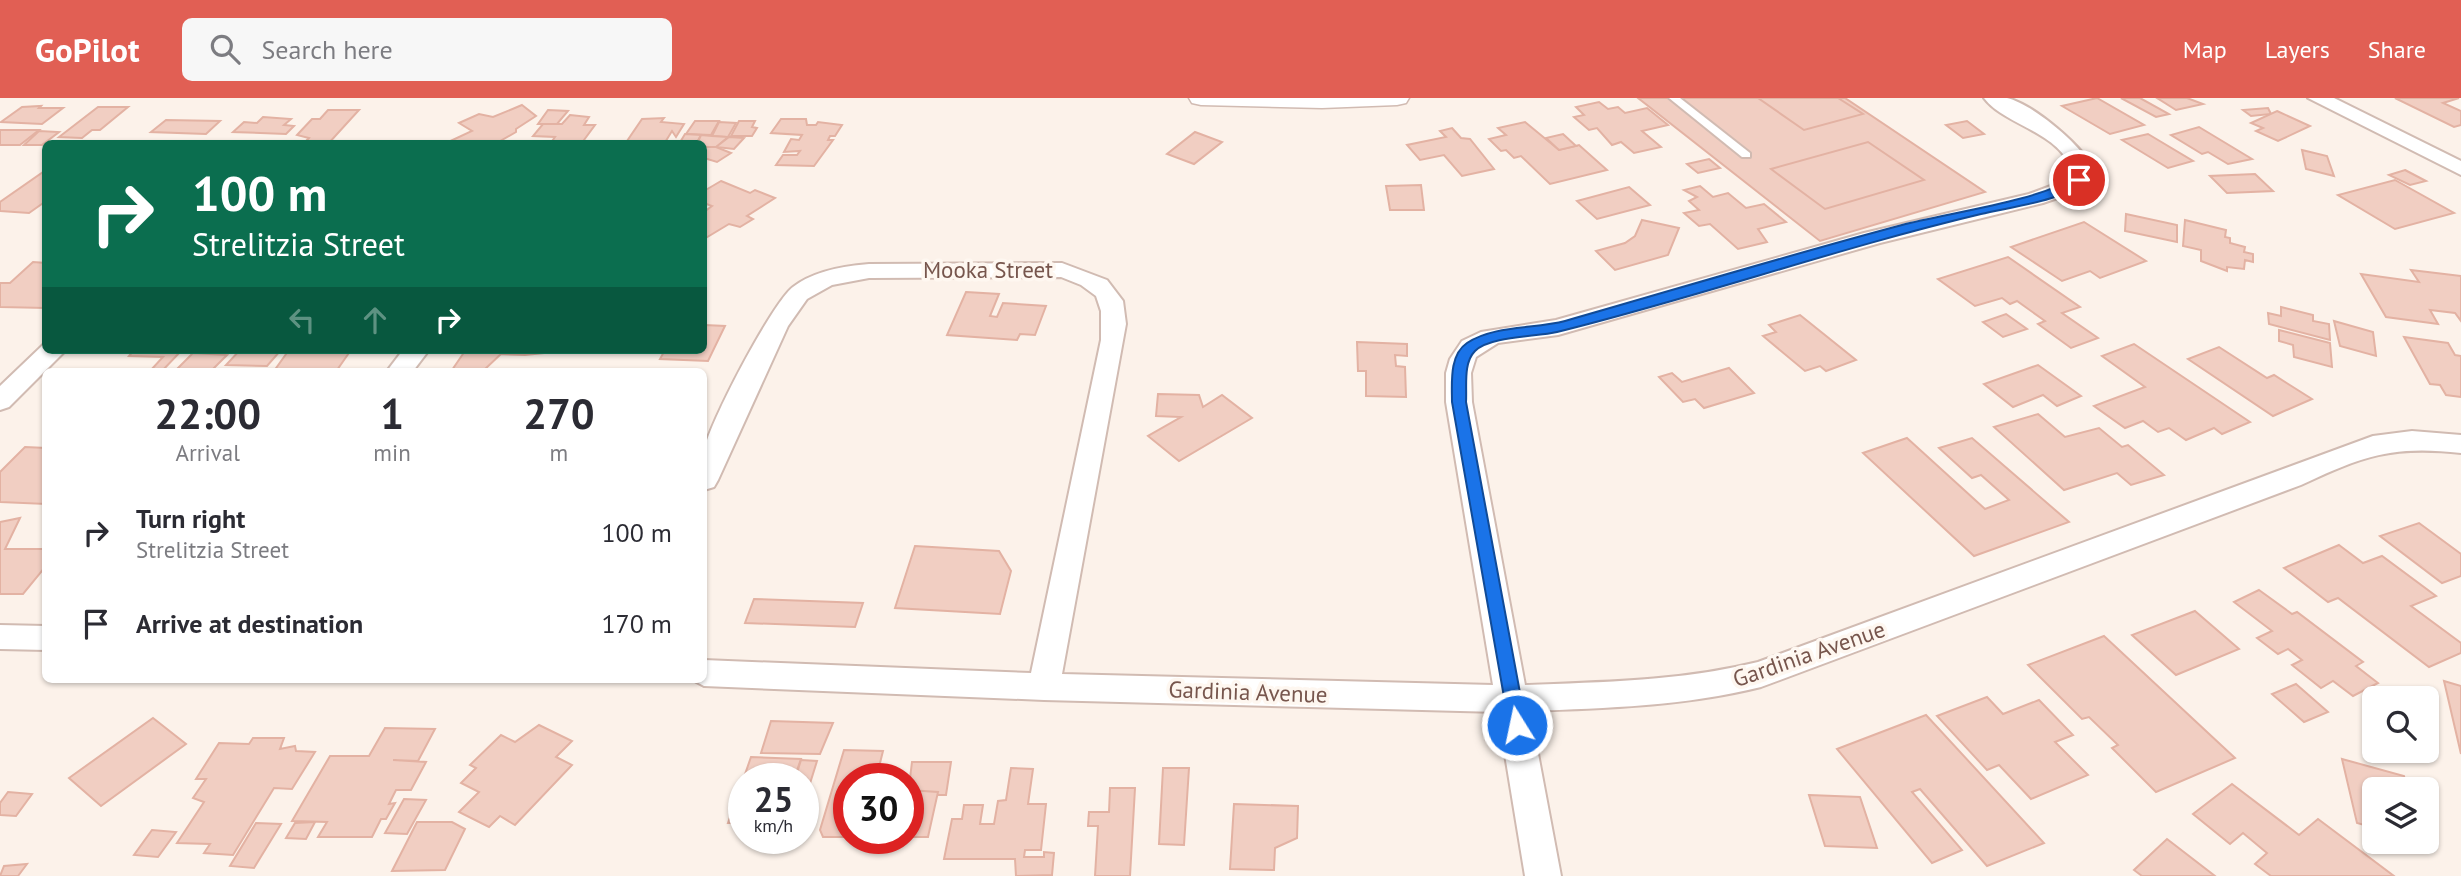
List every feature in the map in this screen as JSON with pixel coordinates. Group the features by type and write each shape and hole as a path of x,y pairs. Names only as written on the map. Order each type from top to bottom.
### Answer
{"street":[{"path":"1201,98 1322,101 1397,98"},
{"path":"1543,876 1459,402 1460,363 1470,347 1489,338 1554,328 1906,228 2068,188 2079,180 2084,173 2084,163 2073,150 1993,98"},
{"path":"2318,98 2461,169"},
{"name":"Mooka Street","path":"707,474 779,320 797,295 819,282 840,274 869,271 1062,270 1090,277 1108,292 1115,312 1113,340 1044,687"},
{"path":"0,401 48,354"},
{"path":"402,368 413,354"},
{"name":"Gardinia Avenue","path":"707,673 1044,687 1512,699 1649,693 1741,681 2291,478 2363,445 2389,440 2421,439 2461,444"},
{"path":"0,636 42,638"}],"lane":[{"path":"1674,98 1746,155"}],"building":[{"path":"1638,98 1845,98 1985,192 1820,241"},
{"path":"1758,98 1838,98 1863,114 1804,130"},
{"path":"2097,98 2144,125 2110,134 2062,106"},
{"path":"2121,98 2140,98 2169,114 2156,117"},
{"path":"2157,98 2187,98 2203,104 2176,110"},
{"path":"2395,98 2459,98 2443,103 2461,111 2461,125 2454,127"},
{"path":"1599,102 1608,109 1618,107 1625,113 1647,108 1668,125 1642,131 1661,147 1634,153 1621,142 1612,145 1597,128 1589,130 1574,117 1584,115 1576,107"},
{"path":"522,105 536,116 502,140 453,140 472,131 459,123 479,114 493,117"},
{"path":"41,106 39,108 63,108 42,124 1,122 22,107"},
{"path":"98,107 128,107 100,130 92,130 82,138 59,137"},
{"path":"2268,108 2271,114 2251,116 2243,110"},
{"path":"328,110 359,110 332,140 307,140 309,138 297,135 312,119 320,119"},
{"path":"548,110 568,111 557,124 538,124"},
{"path":"2277,111 2310,126 2278,141 2256,131 2263,128 2251,123"},
{"path":"570,115 589,117 584,125 595,125 584,140 553,140 555,137 533,136 543,124 562,124"},
{"path":"263,117 291,119 284,125 294,126 286,134 233,132 244,122 257,123"},
{"path":"664,118 661,122 684,124 676,137 672,131 666,140 628,140 642,119"},
{"path":"781,119 806,119 807,125 816,125 818,122 842,125 835,136 830,136 828,140 833,140 814,166 776,165 783,155 797,155 800,151 784,152 791,139 799,140 802,135 771,133"},
{"path":"166,120 220,121 206,134 151,132"},
{"path":"695,121 719,121 711,135 686,134"},
{"path":"739,121 755,121 752,127 757,128 752,136 731,136"},
{"path":"1967,121 1984,134 1963,138 1946,125"},
{"path":"719,122 736,123 728,137 712,136"},
{"path":"1525,122 1559,150 1579,145 1607,170 1550,184 1521,156 1514,158 1506,150 1501,151 1489,139 1506,135 1498,128"},
{"path":"2199,127 2252,159 2228,164 2208,152 2202,154 2171,135"},
{"path":"1452,128 1461,138 1470,139 1494,169 1462,176 1444,155 1420,160 1407,145 1446,137 1440,131"},
{"path":"0,130 39,130 20,145 0,145"},
{"path":"39,131 59,132 49,140 42,140 42,145 24,145"},
{"path":"1195,132 1222,142 1194,164 1167,154"},
{"path":"685,134 701,135 698,140 681,140"},
{"path":"1563,134 1576,146 1559,150 1546,138"},
{"path":"2148,134 2193,161 2168,168 2122,140"},
{"path":"701,135 728,137 713,150 707,148 707,140 699,140"},
{"path":"729,137 744,138 734,149 716,147"},
{"path":"1868,142 1924,180 1825,209 1771,169"},
{"path":"707,147 716,147 731,153 717,162 707,159"},
{"path":"2302,150 2327,156 2334,176 2306,169"},
{"path":"1709,159 1720,168 1698,173 1687,164"},
{"path":"2405,170 2426,181 2410,185 2389,175"},
{"path":"42,173 42,204 29,213 0,211 0,202"},
{"path":"2255,174 2273,191 2227,193 2210,176"},
{"path":"2395,180 2454,213 2395,229 2338,195"},
{"path":"721,181 750,193 755,190 775,198 747,216 753,219 740,227 729,224 707,237 707,210 712,206 707,204 707,189"},
{"path":"1421,185 1424,210 1390,210 1386,186"},
{"path":"1700,186 1713,197 1728,193 1746,208 1764,204 1786,222 1758,229 1767,242 1738,249 1710,224 1699,226 1684,213 1699,210 1689,201 1697,197 1684,190"},
{"path":"1629,187 1650,205 1597,219 1577,201"},
{"path":"2126,214 2177,225 2177,242 2125,231"},
{"path":"1642,220 1679,228 1668,255 1615,270 1596,251 1625,243 1635,236"},
{"path":"2185,220 2226,230 2225,237 2230,238 2230,243 2245,247 2244,252 2253,254 2253,262 2245,260 2244,269 2227,267 2227,271 2201,261 2201,250 2183,246"},
{"path":"2084,222 2146,261 2100,278 2090,271 2062,281 2011,247"},
{"path":"2008,257 2080,307 2062,313 2098,338 2071,348 2038,324 2045,321 2017,301 2010,304 2002,298 1975,306 1938,279"},
{"path":"33,262 42,263 42,308 0,307 0,283 10,283"},
{"path":"2411,270 2461,276 2461,321 2455,313 2430,310 2438,324 2386,317 2361,274 2419,282"},
{"path":"966,292 999,294 990,316 997,317 1003,303 1046,306 1035,335 1020,334 1017,340 947,335"},
{"path":"2281,307 2313,315 2313,321 2329,324 2330,340 2269,324 2268,313 2281,316"},
{"path":"2006,314 2027,329 2003,337 1983,322"},
{"path":"1800,315 1856,360 1826,371 1820,366 1805,371 1763,336 1776,332 1769,325"},
{"path":"2334,321 2373,332 2376,356 2340,346"},
{"path":"707,325 725,326 708,361 660,359 663,354 707,354"},
{"path":"2279,330 2330,343 2332,367 2294,357 2293,345 2279,341"},
{"path":"2404,337 2448,343 2455,355 2461,356 2461,397 2446,395 2440,385 2430,384"},
{"path":"1357,342 1407,344 1407,356 1395,355 1396,366 1405,367 1406,397 1366,396 1366,371 1358,371"},
{"path":"2134,344 2250,422 2222,434 2214,428 2186,440 2169,428 2158,432 2143,421 2125,428 2094,406 2145,387 2102,356"},
{"path":"2219,347 2267,378 2274,375 2312,399 2273,416 2188,359"},
{"path":"178,354 165,368 153,368 163,357 129,356"},
{"path":"192,354 227,355 214,368 178,368"},
{"path":"236,354 278,354 267,366 226,365"},
{"path":"286,354 348,354 338,368 276,368"},
{"path":"463,354 501,354 486,368 453,368"},
{"path":"2038,365 2081,396 2057,406 2043,395 2013,407 1984,384"},
{"path":"1729,368 1754,393 1704,408 1695,399 1683,402 1659,377 1672,373 1682,382"},
{"path":"1158,394 1199,395 1203,407 1222,395 1252,418 1179,461 1148,436 1181,417 1156,416"},
{"path":"2038,414 2065,437 2099,428 2122,447 2128,445 2164,475 2131,485 2117,473 2064,490 1994,427"},
{"path":"1907,438 1985,509 2009,500 1981,475 1972,478 1939,448 1972,438 2069,522 1974,556 1863,453"},
{"path":"25,447 42,448 42,504 0,502 0,472"},
{"path":"20,518 5,549 42,549 42,571 23,594 0,594 0,522"},
{"path":"2419,523 2461,554 2461,576 2442,583 2380,536"},
{"path":"2339,545 2363,563 2382,556 2436,596 2411,606 2461,643 2461,653 2429,667 2338,598 2328,602 2284,568"},
{"path":"915,546 999,551 1011,571 1000,614 895,608"},
{"path":"2259,590 2292,614 2297,612 2363,662 2356,666 2378,683 2362,686 2362,691 2353,696 2333,681 2321,688 2292,665 2302,660 2288,649 2278,654 2257,638 2272,631 2234,602"},
{"path":"754,599 863,603 855,627 745,623"},
{"path":"2195,611 2239,649 2176,675 2132,635"},
{"path":"2104,636 2235,758 2156,792 2112,748 2118,745 2089,717 2082,719 2028,665"},
{"path":"2444,681 2461,686 2461,754"},
{"path":"2296,684 2328,712 2304,722 2272,694"},
{"path":"1987,697 2003,714 2039,700 2073,735 2055,742 2088,775 2031,799 1999,765 1987,770 1937,716"},
{"path":"1926,715 2044,843 1987,866 1920,789 1912,792 1962,850 1932,863 1837,749"},
{"path":"153,718 186,744 101,806 69,778"},
{"path":"771,721 833,723 820,754 761,753"},
{"path":"539,725 572,741 556,757 572,765 515,825 500,816 489,827 459,812 479,792 461,783 476,768 470,765 501,735 515,742"},
{"path":"385,728 435,729 418,761 393,760 426,762 411,790 396,790 389,804 395,803 386,819 381,819 372,837 318,837 327,822 292,821 330,756 369,756"},
{"path":"253,738 284,738 280,749 295,746 296,751 315,752 292,789 274,788 233,855 204,853 210,844 177,843 204,802 193,798 206,779 196,779 219,743 249,744"},
{"path":"844,750 883,751 880,763 840,763"},
{"path":"751,757 801,759 800,763 749,763"},
{"path":"2342,759 2404,776 2362,777 2362,824 2357,823"},
{"path":"801,760 817,761 816,763 800,763"},
{"path":"951,762 946,795 924,795 924,763 912,763"},
{"path":"1011,768 1033,769 1028,804 1046,804 1041,850 1025,850 1024,857 1044,857 1044,852 1054,853 1052,875 1016,876 1015,859 944,859 952,819 962,819 964,805 983,805 980,824 994,824 998,801 1006,800"},
{"path":"1163,768 1189,768 1184,845 1159,844"},
{"path":"2232,784 2299,835 2318,819 2394,876 2271,876 2255,864 2267,853 2243,833 2230,844 2193,814"},
{"path":"833,787 833,837 823,837 820,830"},
{"path":"1110,788 1135,788 1130,876 1095,876 1098,826 1088,826 1089,812 1109,812"},
{"path":"924,791 938,792 928,837 924,837"},
{"path":"8,792 32,794 16,816 0,815 0,803"},
{"path":"1809,795 1860,797 1877,848 1825,846"},
{"path":"404,799 426,800 407,834 385,833"},
{"path":"1234,804 1298,806 1297,838 1275,848 1274,870 1230,869"},
{"path":"315,822 306,839 286,838 295,823"},
{"path":"417,822 452,822 465,829 445,870 392,871"},
{"path":"256,823 281,824 254,868 230,866"},
{"path":"152,830 176,832 158,857 134,855"},
{"path":"2167,839 2215,876 2142,876 2134,870"},
{"path":"27,864 18,876 0,876 4,866"}],"route":[{"path":"1517,725 1459,402 1460,363 1470,347 1489,338 1554,328 1906,228 2039,196 2068,188 2079,180"}]}
